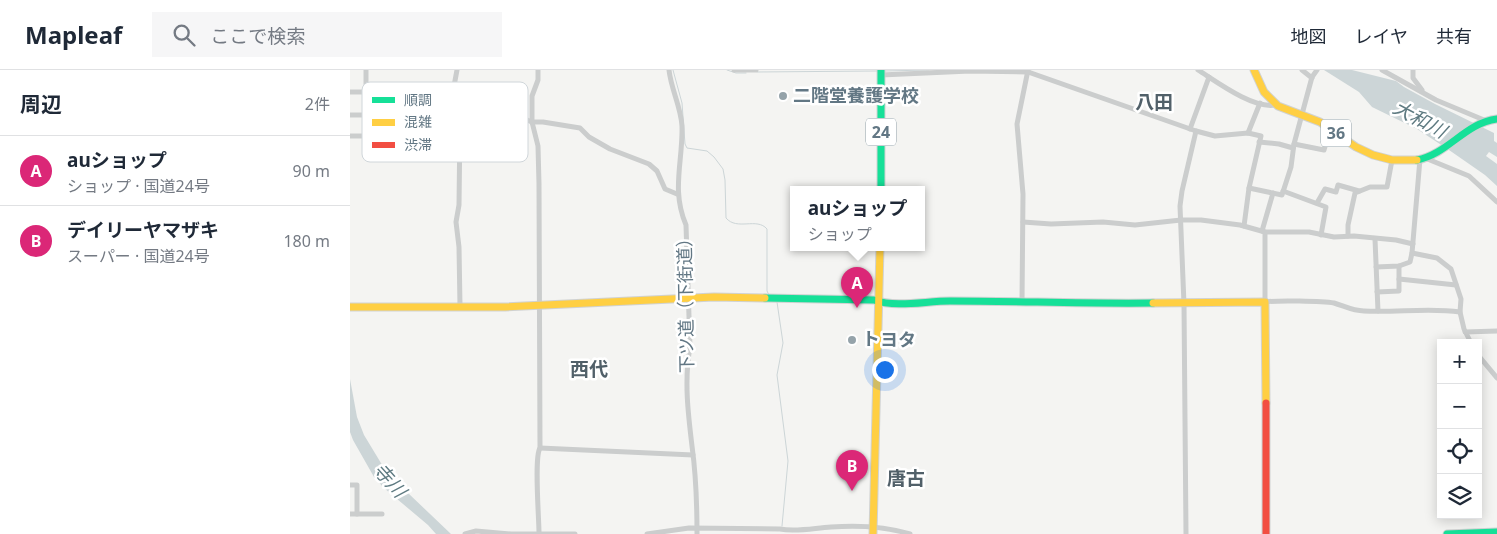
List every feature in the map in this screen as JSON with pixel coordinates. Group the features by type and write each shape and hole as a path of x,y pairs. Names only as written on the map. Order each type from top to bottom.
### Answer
{"main road":[{"path":"1254,70 1263,91 1275,104"},
{"name":"24","path":"881,73 881,186"},
{"name":"36","path":"1275,104 1316,120 1362,150 1381,158 1406,161 1423,159 1483,120 1497,119"},
{"path":"873,530 880,251"},
{"path":"351,307 540,306 689,298 1089,304 1265,302 1266,534"},
{"path":"1447,534 1497,532"}],"street":[{"path":"538,70 538,80 532,96 532,122 538,146 539,184 540,448 537,451 536,464 539,533"},
{"name":"下ツ道（下街道）","path":"669,70 682,125 678,194 681,212 686,225 690,347 687,396 697,531"},
{"path":"734,70 756,70"},
{"path":"1198,70 1249,100 1271,106 1275,104"},
{"path":"1302,70 1312,77"},
{"path":"1249,188 1282,194 1291,167 1294,146 1312,77 1317,70"},
{"path":"1382,70 1426,94 1483,120"},
{"path":"1413,70 1412,78 1426,94"},
{"path":"881,73 1028,71 1193,130 1215,136 1248,133 1261,136 1249,188 1244,226"},
{"path":"1022,302 1023,194 1017,124 1028,71"},
{"path":"1186,534 1182,191 1193,130 1209,77"},
{"path":"1248,133 1260,104"},
{"path":"528,120 580,128 589,137 610,149 649,164 657,171 665,189 678,194"},
{"path":"1259,142 1324,150 1330,129"},
{"path":"1376,267 1399,266 1410,262 1423,159 1469,176 1497,202"},
{"path":"1348,236 1348,225 1355,193 1370,187 1387,187 1392,160"},
{"path":"460,162 459,205 456,222 460,306"},
{"path":"1317,203 1324,189 1336,192 1338,185 1360,191"},
{"path":"1283,191 1326,207 1321,234"},
{"path":"1273,193 1263,232 1265,302 1330,303 1356,311 1436,310 1460,312"},
{"path":"1023,222 1051,224 1103,222 1135,225 1200,220 1244,226 1263,232 1299,232 1334,237 1375,238 1413,244"},
{"path":"1375,238 1378,311"},
{"path":"1412,253 1441,260 1451,269 1461,299 1460,312 1469,339"},
{"path":"1377,292 1399,291 1399,266"},
{"path":"1399,280 1456,285"},
{"path":"1465,332 1497,331"},
{"path":"1482,360 1497,378"},
{"path":"540,448 692,455"},
{"path":"350,486 357,485 357,514"},
{"path":"350,514 382,514"},
{"path":"647,534 697,531 781,530 798,532 831,527 873,530 892,528 910,534"},
{"path":"465,534 476,530 511,534 575,534"}],"water":[{"name":"大和川","path":"1324,70 1352,70 1396,81 1435,104 1494,133 1494,141 1497,143 1497,157 1489,152 1486,156 1497,164 1497,186 1485,175 1417,129 1372,107 1359,92"},
{"name":"寺川","path":"350,379 357,417 364,435 387,473 451,534 436,534 374,477 350,432"}],"waterway":[{"path":"673,70 682,103 685,144 687,148 707,151 723,169 726,218 736,224 758,224 767,229 767,291 769,295"},
{"path":"727,70 736,73 746,73"},
{"path":"885,71 929,70"},
{"path":"757,72 878,71"},
{"path":"777,302 783,343 777,375 788,461 782,526"}],"traffic: fast":[{"path":"881,70 881,186"},
{"path":"1417,160 1438,152 1475,126 1497,119"},
{"path":"765,298 874,300 892,304 950,301 1153,303"},
{"path":"1447,534 1497,532"}],"traffic: slow":[{"path":"1254,70 1264,92 1278,106 1320,122 1356,147 1373,155 1392,160 1417,160"},
{"path":"873,534 880,251"},
{"path":"350,307 505,307 714,297 765,298"},
{"path":"1153,303 1265,302 1266,403"}],"traffic: jam":[{"path":"1266,403 1266,534"}],"place":[{"name":"二階堂養護学校","path":"783,96"},
{"name":"auショップ","path":"857,308"},
{"name":"トヨタ","path":"852,340"},
{"name":"デイリーヤマザキ","path":"852,491"}],"district":[{"name":"八田","path":"1154,102"},
{"name":"西代","path":"589,369"},
{"name":"唐古","path":"906,478"}]}
